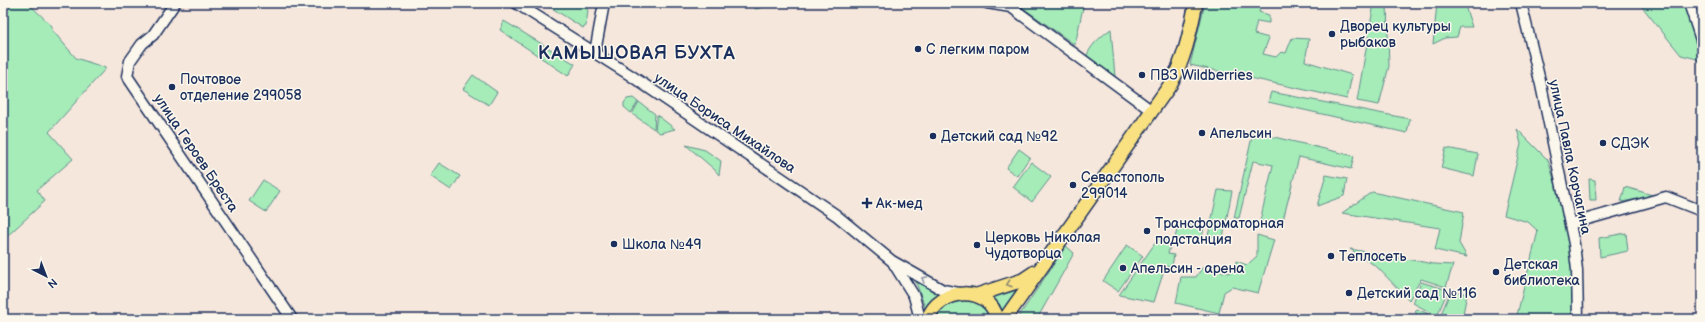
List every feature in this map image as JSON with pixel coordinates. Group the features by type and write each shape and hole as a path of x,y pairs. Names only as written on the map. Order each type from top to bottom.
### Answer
{"main road":[{"path":"1005,319 1170,85 1179,69 1187,46 1196,3"},
{"path":"928,319 937,304 947,297 959,293 977,295 1023,280 1040,269"},
{"path":"977,295 988,302 998,319"}],"street":[{"name":"улица Героев Бреста","path":"175,3 153,34 142,44 130,61 127,76 292,319"},
{"name":"улица Бориса Михайлова","path":"516,3 595,52 836,215 892,260 943,290 959,293"},
{"path":"595,52 604,3"},
{"path":"987,3 1011,7 1152,110"},
{"name":"улица Павла Корчагина","path":"1521,3 1541,85 1570,224 1577,270 1578,319"},
{"path":"1689,3 1702,43"},
{"path":"1570,224 1666,197 1702,211"},
{"name":"улица Бориса Михайлова","path":"892,260 914,296 920,319"}],"green space":[{"path":"3,3 28,3 52,26 52,30 76,58 106,68 49,132 73,159 37,190 45,201 3,240"},
{"path":"544,3 584,3 588,11 586,26 583,28"},
{"path":"747,3 769,3 767,6 756,9"},
{"path":"1010,3 1084,3 1075,45 1019,5"},
{"path":"1205,3 1261,3 1259,12 1269,15 1269,23 1257,21 1254,34 1269,38 1263,54 1276,57 1281,52 1286,53 1292,38 1309,39 1305,61 1352,75 1347,99 1190,65"},
{"path":"1374,3 1387,3 1389,66 1379,105 1357,101"},
{"path":"1437,3 1464,3 1472,27 1460,27 1457,37 1445,38 1433,44"},
{"path":"1639,3 1702,3 1702,65 1697,59 1681,55"},
{"path":"504,21 575,64 568,76 500,30"},
{"path":"1111,29 1115,77 1113,78 1086,60 1092,47"},
{"path":"473,75 497,92 489,105 463,89"},
{"path":"1271,92 1410,119 1407,133 1268,102"},
{"path":"633,98 638,102 631,113 624,107 624,103 627,99"},
{"path":"639,102 655,114 654,129 632,114"},
{"path":"657,115 675,129 660,133 655,130"},
{"path":"1517,129 1548,160 1566,218 1574,263 1574,319 1516,319 1538,231 1528,222 1504,215 1521,144"},
{"path":"1253,132 1354,156 1351,169 1299,157 1282,224 1260,221 1273,165 1253,161 1239,218 1234,218"},
{"path":"686,145 705,150 721,161 719,175 715,170"},
{"path":"1446,148 1478,154 1474,176 1441,168"},
{"path":"1019,149 1030,157 1017,176 1006,168"},
{"path":"1031,162 1051,177 1032,202 1013,187"},
{"path":"439,163 460,176 451,190 430,176"},
{"path":"1326,175 1347,179 1344,196 1317,206"},
{"path":"1589,179 1595,180 1596,200 1590,200"},
{"path":"263,180 280,191 266,212 249,201"},
{"path":"1625,187 1656,196 1621,202"},
{"path":"1218,190 1232,191 1223,238 1208,236"},
{"path":"1372,192 1464,212 1459,243 1467,257 1435,250 1440,228 1342,213"},
{"path":"1179,222 1204,228 1201,243 1175,238"},
{"path":"1626,233 1628,251 1600,257 1599,238"},
{"path":"1257,235 1274,240 1258,293 1232,287 1224,292 1219,313 1176,303 1181,277 1196,277 1202,268 1229,273 1235,268 1236,261 1247,265 1257,256"},
{"path":"1158,239 1171,242 1168,254 1174,255 1172,266 1165,267 1154,302 1119,295"},
{"name":"Апельсин - арена","path":"1127,245 1143,256 1118,291 1103,281"},
{"path":"1066,246 1074,253 1037,319 1017,319"},
{"path":"1350,249 1434,264 1453,265 1446,287 1421,279 1409,300 1377,267"},
{"path":"907,273 941,296 926,310 917,285"},
{"path":"1421,282 1448,290 1437,316 1413,303"},
{"path":"1022,286 1002,314 989,299"},
{"path":"1451,290 1467,294 1462,319 1439,319"},
{"path":"964,299 980,305 991,319 934,319 944,305"},
{"path":"1417,309 1433,316 1433,319 1419,319 1415,311"}],"place":[{"name":"Дворец культуры рыбаков","path":"1332,34"},
{"name":"С легким паром","path":"918,49"},
{"name":"ПВЗ Wildberries","path":"1142,75"},
{"name":"Почтовое отделение 299058","path":"172,87"},
{"name":"Апельсин","path":"1202,133"},
{"name":"Детский сад №92","path":"933,136"},
{"name":"СДЭК","path":"1603,143"},
{"name":"Севастополь 299014","path":"1073,185"},
{"name":"Ак-мед","path":"867,203"},
{"name":"Трансформаторная подстанция","path":"1147,231"},
{"name":"Школа №49","path":"614,244"},
{"name":"Церковь Николая Чудотворца","path":"977,245"},
{"name":"Теплосеть","path":"1331,256"},
{"name":"Апельсин - арена","path":"1123,268"},
{"name":"Детская библиотека","path":"1496,272"},
{"name":"Детский сад №116","path":"1349,293"}],"district":[{"name":"КАМЫШОВАЯ БУХТА","path":"637,53"}]}
